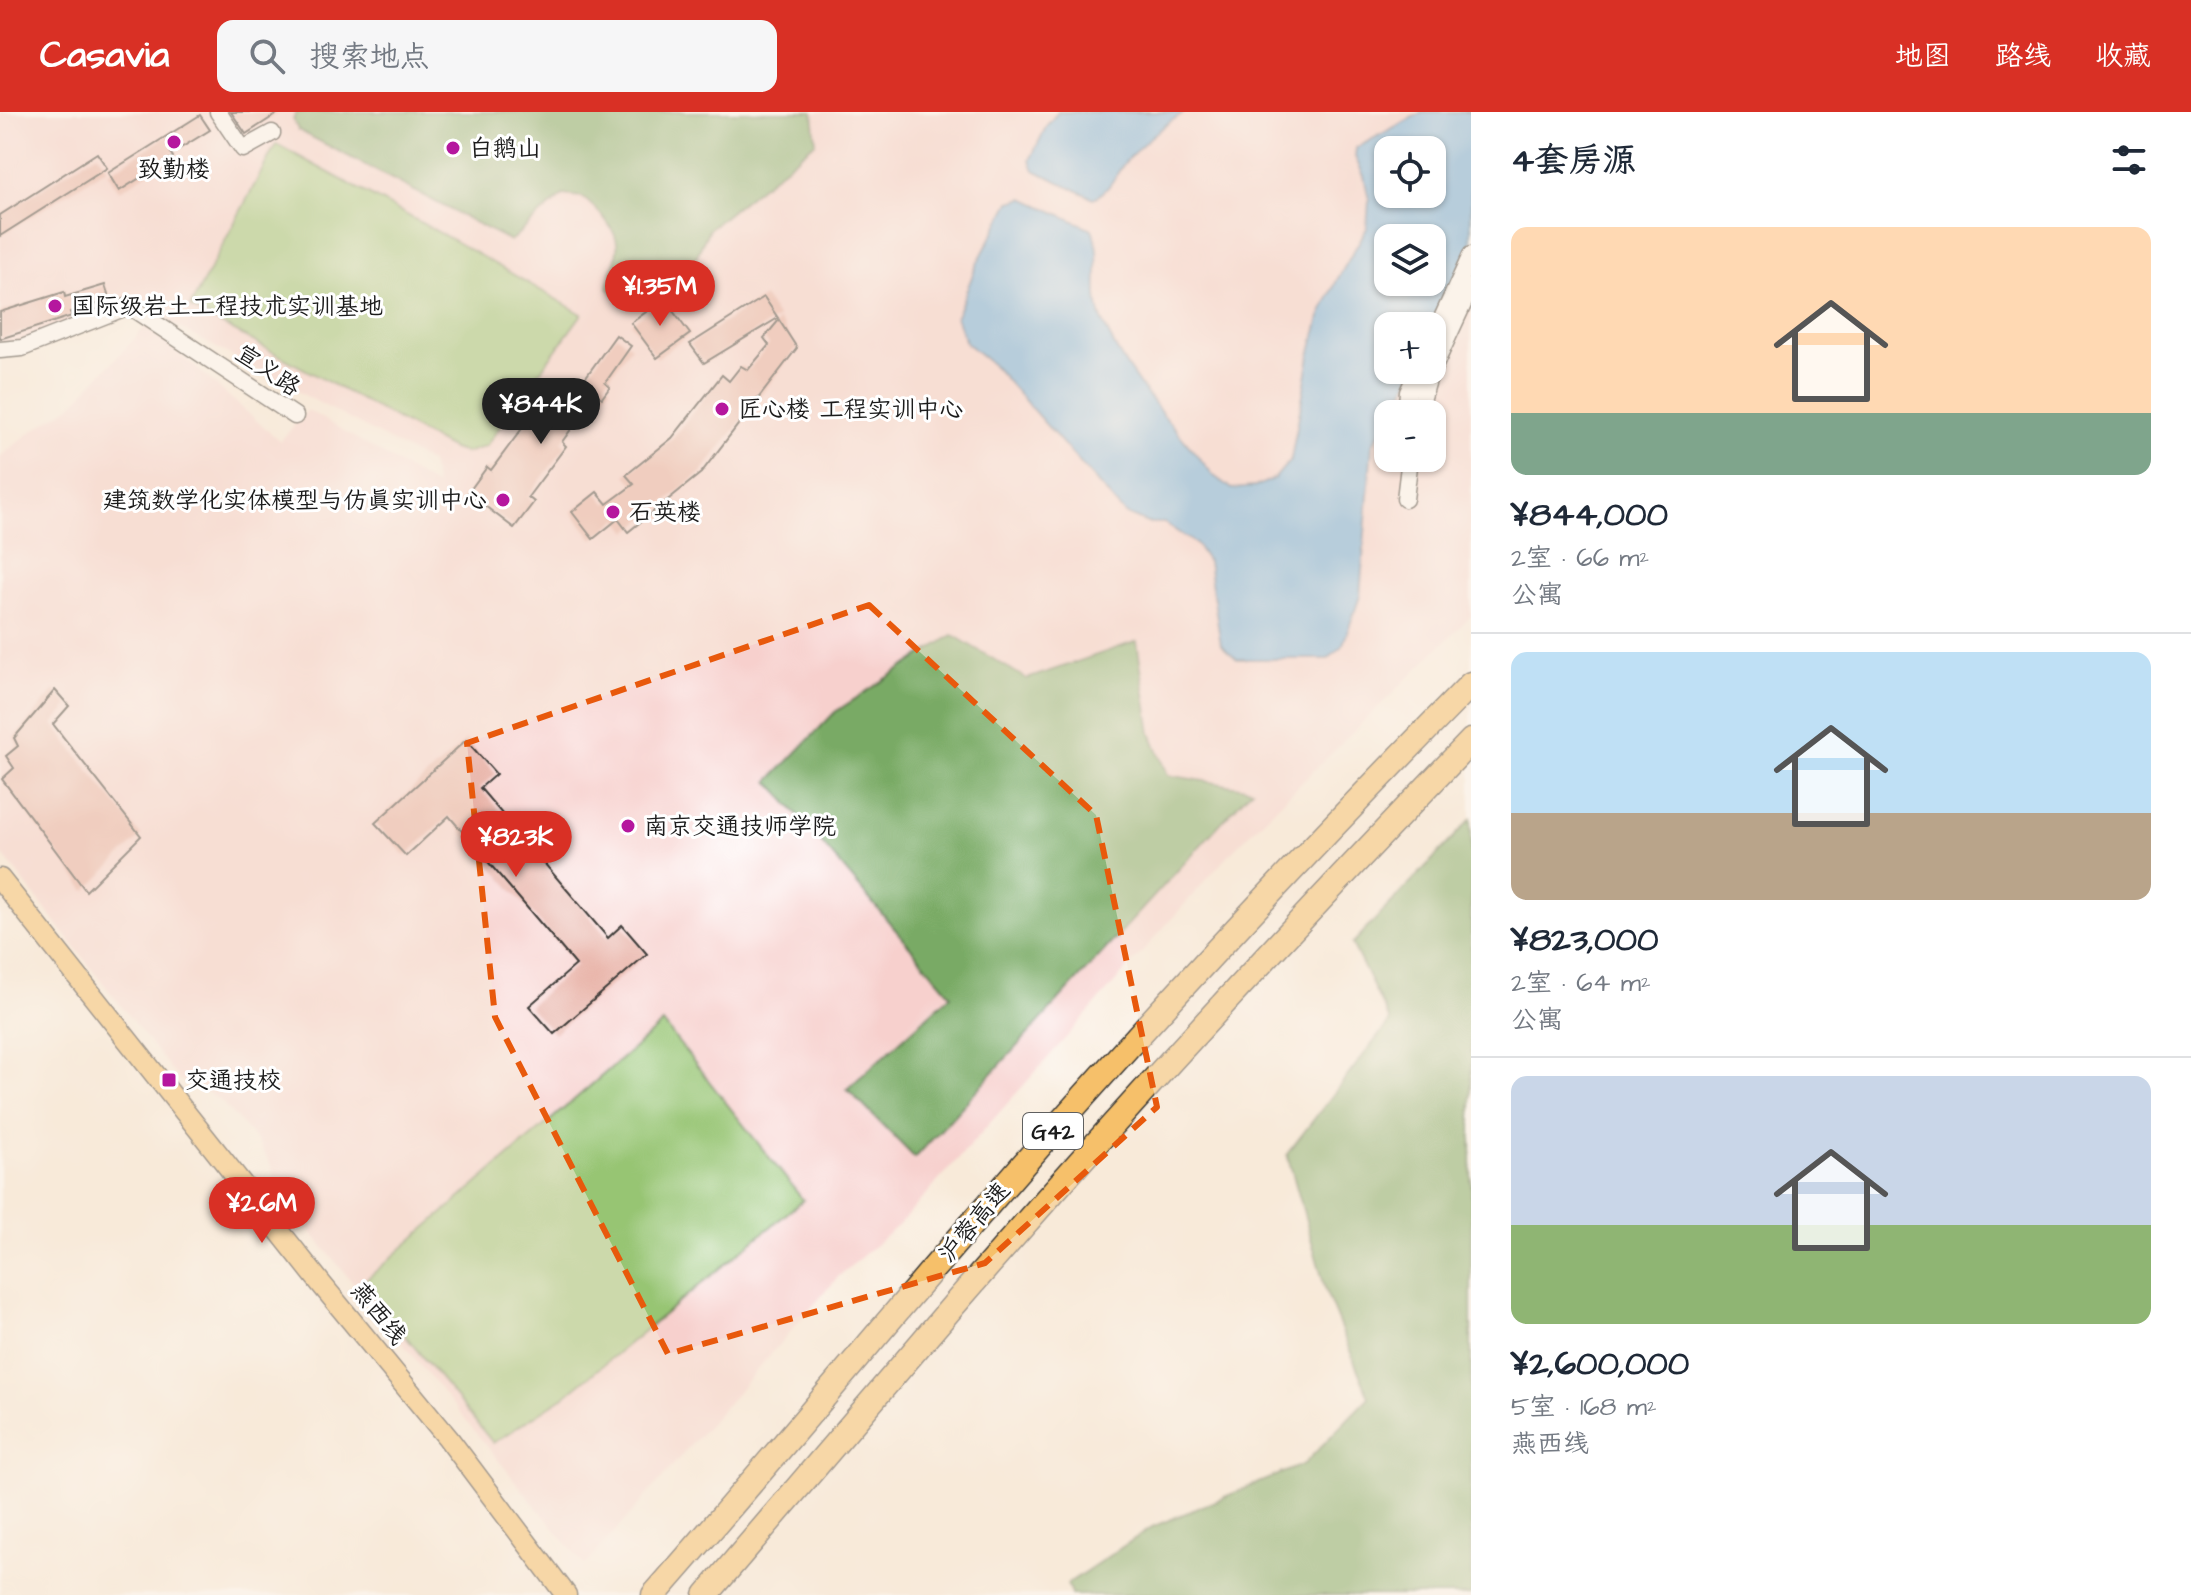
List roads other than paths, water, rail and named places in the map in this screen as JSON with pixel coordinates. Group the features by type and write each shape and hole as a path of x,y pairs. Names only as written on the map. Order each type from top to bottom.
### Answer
{"highway":[{"name":"沪蓉高速","path":"654,1595 756,1480 1001,1189 1172,998 1323,834 1471,684"},
{"name":"沪蓉高速","path":"706,1595 1168,1063 1471,741"}],"main road":[{"name":"燕西线","path":"0,879 322,1285 448,1438 563,1590"}],"lane":[{"path":"218,112 243,149 272,133"},
{"path":"1445,312 1471,255"},
{"path":"1422,400 1428,380 1471,287"},
{"name":"宣义路","path":"0,350 22,348 129,306 295,416"},
{"path":"1403,472 1405,499 1408,472"}],"water":[{"path":"1058,112 1185,112 1140,147 1108,187 1093,198 1034,170 1030,160 1047,125"},
{"path":"1422,112 1471,112 1471,244 1440,312 1374,312 1374,384 1407,384 1399,400 1374,400 1374,442 1360,596 1342,647 1328,659 1237,659 1221,645 1208,562 1196,544 1164,523 1147,523 1124,513 995,367 966,343 956,317 977,264 1010,202 1024,198 1092,229 1097,250 1099,308 1124,362 1214,476 1232,489 1255,487 1275,478 1291,459 1320,317 1367,228 1369,200 1364,176 1355,157 1356,148 1374,138 1374,208 1446,208 1446,136 1378,136"}],"place":[{"name":"致勤楼","path":"174,142"},
{"name":"白鹅山","path":"453,148"},
{"name":"国际级岩土工程技术实训基地","path":"55,306"},
{"name":"匠心楼 工程实训中心","path":"722,409"},
{"name":"建筑数学化实体模型与仿真实训中心","path":"503,500"},
{"name":"石英楼","path":"613,512"},
{"name":"南京交通技师学院","path":"628,826"},
{"name":"交通技校","path":"169,1080"}]}
